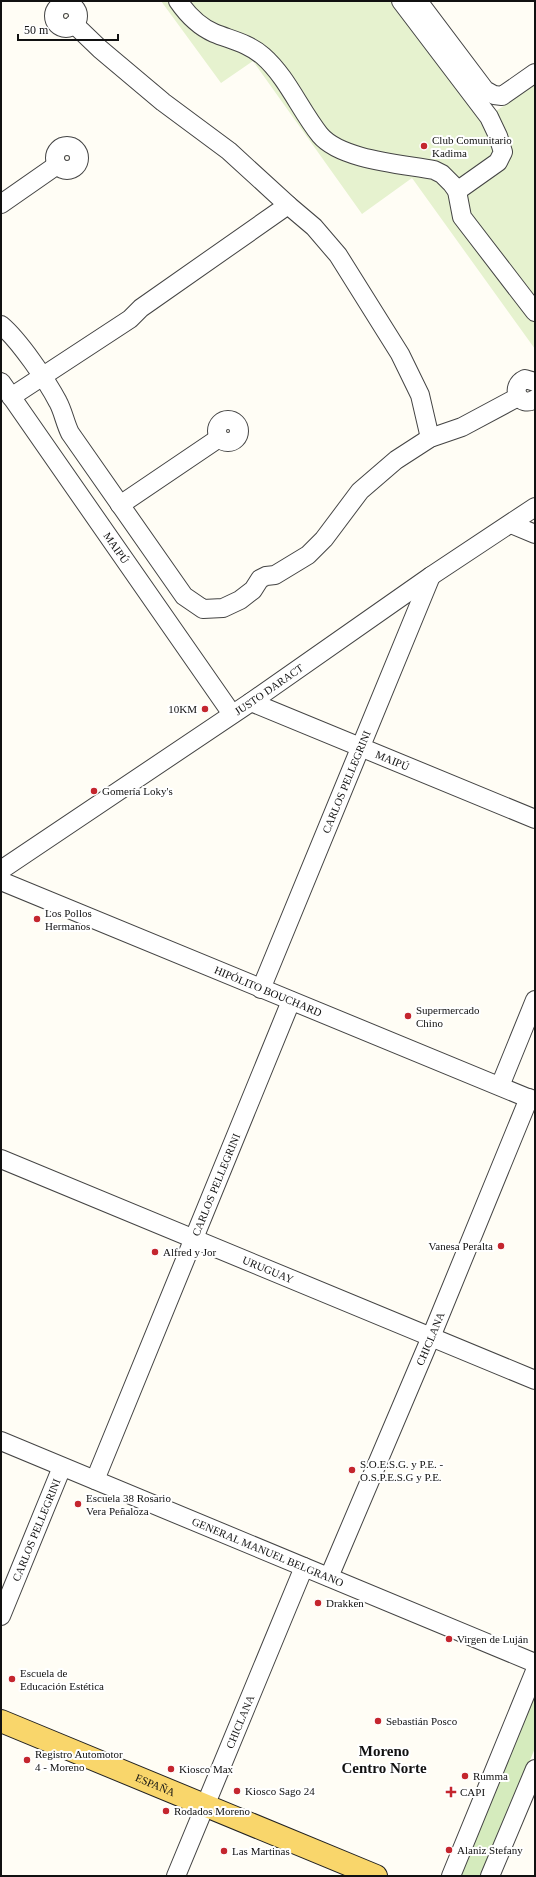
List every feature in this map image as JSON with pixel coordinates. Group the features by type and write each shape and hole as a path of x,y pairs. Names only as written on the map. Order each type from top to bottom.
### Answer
{"main road":[{"name":"ESPAÑA","path":"1,1721 376,1876"}],"street":[{"path":"178,1 186,13 199,24 212,32 250,46 264,57 277,72 320,136 335,147 351,155 434,170 442,174 457,191 462,217 529,292 535,312"},
{"path":"401,1 489,117 498,136 503,152 498,162 457,191"},
{"path":"418,1 484,90 494,95 502,96 535,73"},
{"path":"56,4 68,4 75,7 78,18 74,24 100,49 163,102 229,151 314,227 338,255 400,354 420,395 430,438"},
{"path":"1,204 57,165"},
{"path":"6,393 41,377 130,319 141,308 288,205"},
{"path":"1,325 20,346 59,403 63,419 70,434 184,596 203,609 223,608 240,600 253,590 260,579 266,576 275,575 308,555 324,538 360,491 396,460 430,438 462,427 518,397"},
{"path":"535,382 528,379 522,381 517,386 518,397 524,402 532,402 535,399"},
{"name":"MAIPÚ","path":"6,393 232,714"},
{"path":"120,505 219,438"},
{"name":"JUSTO DARACT","path":"1,870 251,702 431,576 535,507"},
{"path":"511,524 535,534"},
{"name":"CARLOS PELLEGRINI","path":"261,989 431,576"},
{"name":"MAIPÚ","path":"251,702 535,820"},
{"name":"HIPÓLITO BOUCHARD","path":"1,881 532,1100"},
{"path":"500,1086 535,1000"},
{"name":"CARLOS PELLEGRINI","path":"95,1480 291,1001"},
{"name":"CHICLANA","path":"329,1577 532,1100"},
{"name":"URUGUAY","path":"1,1159 535,1380"},
{"name":"GENERAL MANUEL BELGRANO","path":"1,1441 535,1663"},
{"name":"CARLOS PELLEGRINI","path":"1,1616 62,1466"},
{"name":"CHICLANA","path":"176,1876 304,1567"},
{"path":"451,1876 535,1671"},
{"path":"490,1876 535,1769"}],"green space":[{"name":"Club Comunitario Kadima","path":"161,1 409,1 493,113 535,85 535,349 412,178 362,214 253,61 221,83"},
{"path":"535,1690 535,1748 483,1876 458,1876"}],"place":[{"name":"Club Comunitario Kadima","path":"424,146"},
{"name":"10KM","path":"205,709"},
{"name":"Gomería Loky's","path":"94,791"},
{"name":"Los Pollos Hermanos","path":"37,919"},
{"name":"Supermercado Chino","path":"408,1016"},
{"name":"Vanesa Peralta","path":"501,1246"},
{"name":"Alfred y Jor","path":"155,1252"},
{"name":"S.O.E.S.G. y P.E. - O.S.P.E.S.G y P.E.","path":"352,1470"},
{"name":"Escuela 38 Rosario Vera Peñaloza","path":"78,1504"},
{"name":"Drakken","path":"318,1603"},
{"name":"Virgen de Luján","path":"449,1639"},
{"name":"Escuela de Educación Estética","path":"12,1679"},
{"name":"Sebastián Posco","path":"378,1721"},
{"name":"Registro Automotor 4 - Moreno","path":"27,1760"},
{"name":"Kiosco Max","path":"171,1769"},
{"name":"Rumma","path":"465,1776"},
{"name":"Kiosco Sago 24","path":"237,1791"},
{"name":"CAPI","path":"451,1792"},
{"name":"Rodados Moreno","path":"166,1811"},
{"name":"Alaniz Stefany","path":"449,1850"},
{"name":"Las Martinas","path":"224,1851"}],"district":[{"name":"Moreno Centro Norte","path":"384,1760"}]}
